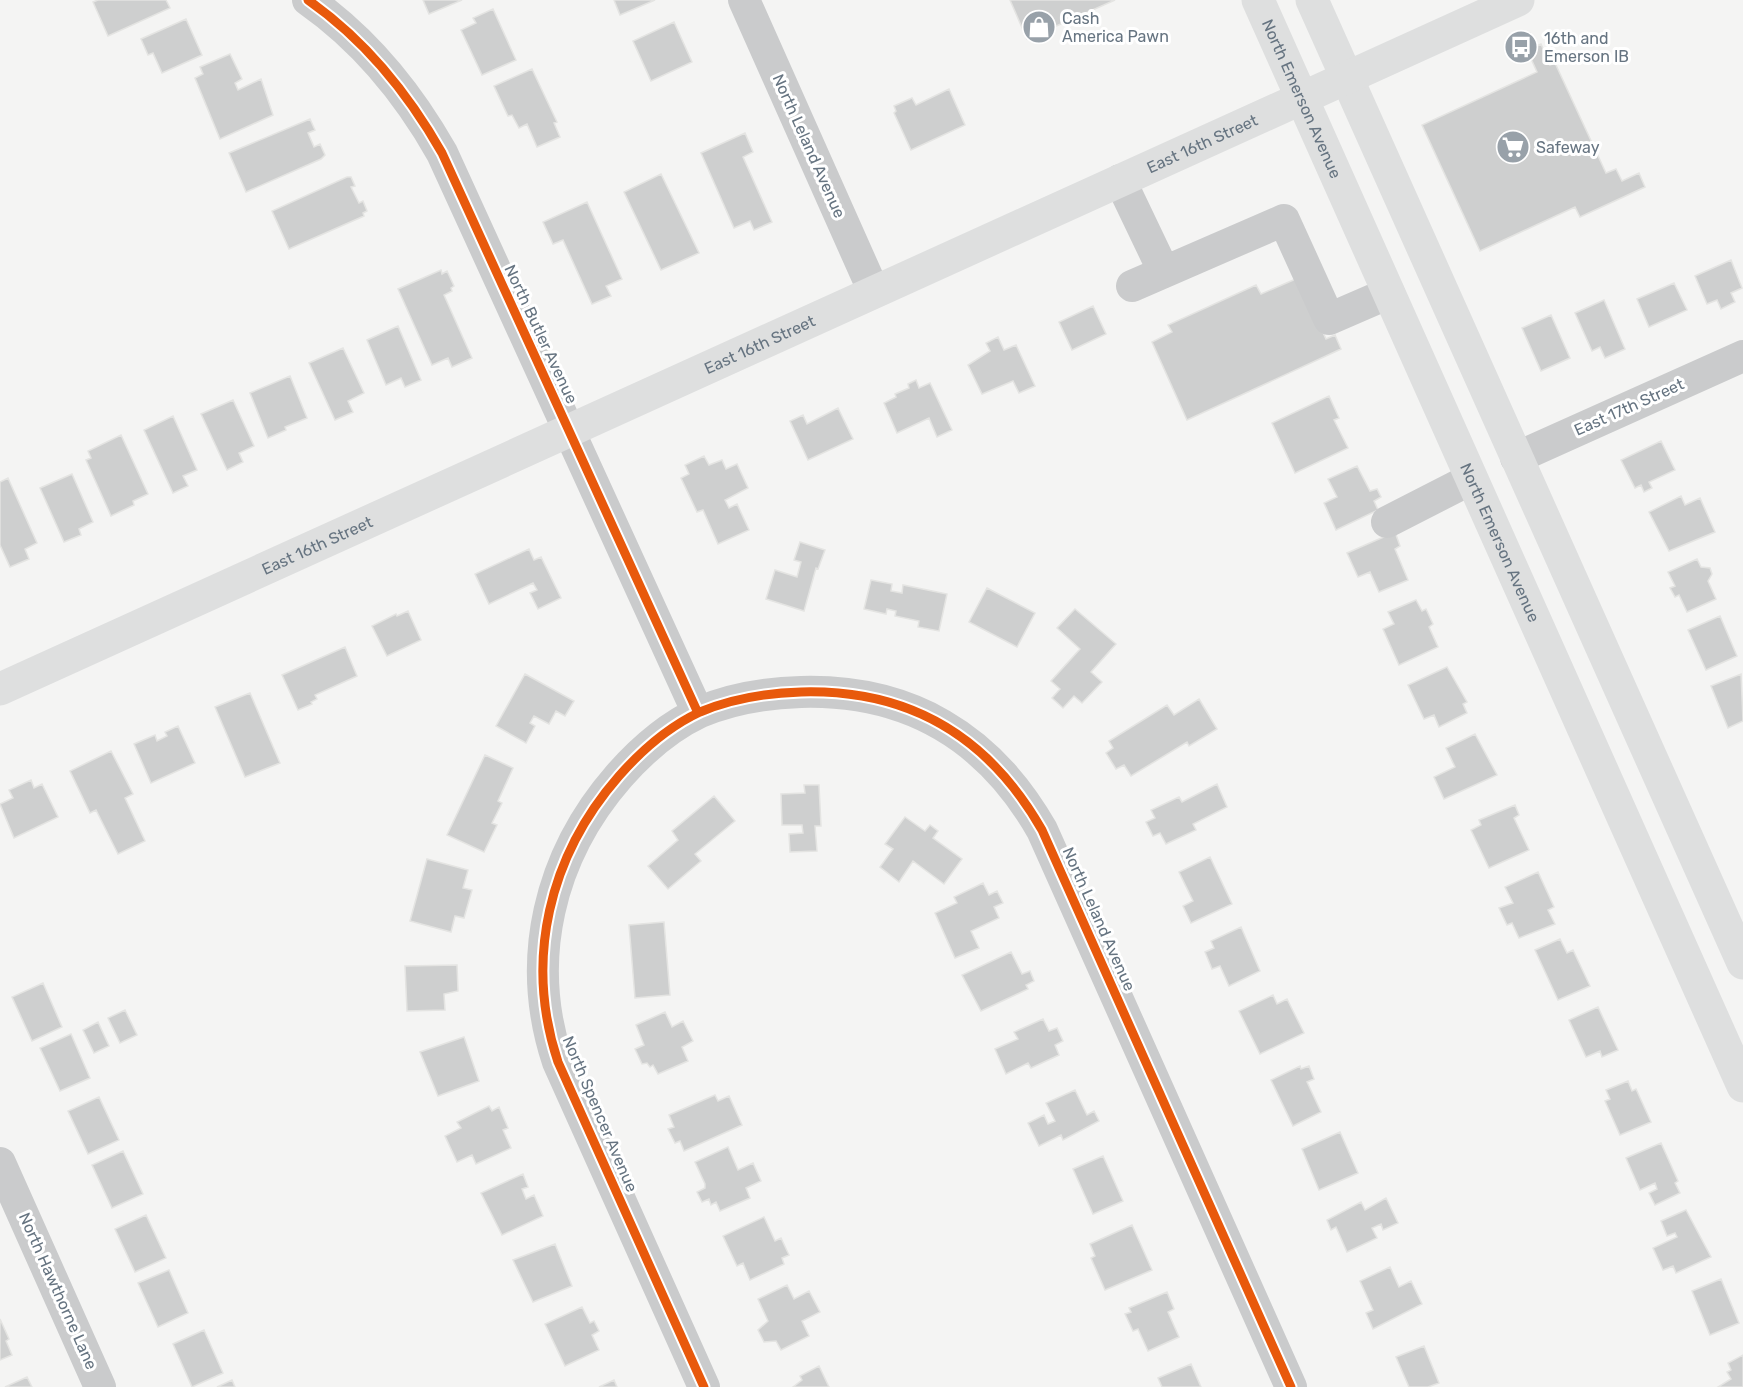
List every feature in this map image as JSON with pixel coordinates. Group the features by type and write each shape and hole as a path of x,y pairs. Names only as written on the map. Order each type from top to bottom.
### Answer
{"main road":[{"name":"North Emerson Avenue","path":"1258,0 1743,1086"},
{"path":"1312,0 1743,963"},
{"name":"East 16th Street","path":"0,689 1511,2"}],"street":[{"name":"North Butler Avenue","path":"308,0 347,31 375,58 400,88 429,130 454,177 698,713"},
{"name":"North Leland Avenue","path":"744,0 874,292"},
{"path":"1120,180 1164,272"},
{"path":"1132,286 1284,220 1329,319 1389,293"},
{"name":"East 17th Street","path":"1516,458 1743,356"},
{"path":"1387,522 1471,479"},
{"name":"North Leland Avenue","path":"698,713 745,697 776,693 821,691 870,696 906,707 940,723 982,752 1008,778 1042,830 1291,1387"},
{"name":"North Spencer Avenue","path":"698,713 655,741 626,766 594,805 574,838 552,898 544,935 543,973 546,1012 558,1062 704,1387"},
{"name":"North Hawthorne Lane","path":"0,1163 100,1387"}],"building":[{"path":"98,0 166,0 170,8 108,36 93,2"},
{"path":"423,0 462,0 429,14"},
{"path":"614,0 655,0 620,15"},
{"name":"Cash America Pawn","path":"1010,0 1115,0 1027,39"},
{"path":"493,9 516,60 482,75 461,30 476,23 473,18"},
{"path":"186,19 202,55 162,73 153,53 148,55 141,39"},
{"path":"674,22 692,62 651,81 633,41"},
{"name":"Safeway","path":"1541,44 1550,65 1555,63 1606,173 1616,169 1622,181 1639,173 1645,187 1580,217 1575,207 1480,251 1422,125 1537,72 1527,50"},
{"path":"230,54 242,79 235,83 238,90 261,79 273,115 220,139 195,78 203,74 200,67"},
{"path":"532,69 557,122 554,123 560,137 537,147 527,124 519,128 512,115 508,116 494,86"},
{"path":"949,89 965,125 911,150 894,113 896,111 894,106 912,98 916,105"},
{"path":"310,119 315,130 308,133 314,147 320,144 325,155 321,159 246,192 229,153"},
{"path":"745,133 753,152 743,157 772,222 754,230 750,221 734,228 701,153"},
{"path":"661,174 699,253 661,270 624,192"},
{"path":"351,177 355,186 351,187 359,203 363,201 367,211 363,213 364,216 289,249 272,211"},
{"path":"587,202 622,279 606,286 611,296 592,304 563,240 553,244 543,222"},
{"path":"1731,260 1742,288 1731,293 1735,302 1721,309 1717,300 1707,304 1695,276"},
{"path":"441,270 442,274 447,271 454,286 451,288 452,291 444,295 472,358 452,367 448,358 432,365 398,289"},
{"path":"1298,278 1326,339 1335,335 1341,349 1187,420 1152,342 1172,332 1168,325 1256,285 1261,294"},
{"path":"1674,283 1687,310 1649,327 1637,299"},
{"path":"1604,300 1625,349 1605,358 1600,347 1592,351 1575,313"},
{"path":"1093,306 1106,334 1072,350 1059,322"},
{"path":"1551,315 1570,358 1541,371 1522,328"},
{"path":"398,326 421,380 405,387 401,378 386,385 367,340"},
{"path":"998,337 1004,350 1016,345 1035,386 1019,393 1013,381 982,394 968,365 990,351 986,343"},
{"path":"343,348 364,393 348,401 353,412 335,420 309,363"},
{"path":"290,376 307,418 285,427 286,430 268,438 250,393"},
{"path":"916,380 919,388 930,383 952,430 937,437 929,418 897,433 884,403 896,397 895,394 909,388 908,384"},
{"path":"1329,396 1339,418 1334,420 1348,448 1295,473 1272,423"},
{"path":"233,400 254,446 239,453 243,462 227,470 201,414"},
{"path":"838,408 853,439 808,460 790,421 803,415 807,424"},
{"path":"173,416 197,470 183,476 188,486 173,493 144,430"},
{"path":"121,435 148,494 133,501 134,505 111,516 86,460 91,458 88,451"},
{"path":"1661,441 1675,470 1649,482 1652,488 1644,492 1641,485 1635,488 1621,460"},
{"path":"704,456 709,465 722,460 726,469 737,464 748,488 725,500 729,508 737,504 749,530 718,544 703,510 697,512 681,478 689,474 685,465"},
{"path":"1357,466 1370,491 1377,489 1381,497 1374,501 1378,510 1336,530 1324,503 1337,497 1328,479"},
{"path":"72,474 93,522 79,529 81,535 64,542 40,488"},
{"path":"8,478 37,543 25,549 29,559 10,567 0,545 0,482"},
{"path":"1681,496 1685,505 1700,498 1715,532 1669,551 1649,512"},
{"path":"1395,532 1400,546 1395,549 1408,580 1379,592 1370,572 1358,577 1347,553"},
{"path":"800,542 825,550 818,569 816,568 804,611 766,599 775,570 797,577 801,562 794,560"},
{"path":"529,549 534,560 541,557 561,598 538,609 530,593 537,590 533,583 489,604 475,574"},
{"path":"1697,559 1701,567 1710,568 1712,574 1708,581 1716,599 1687,612 1679,595 1675,597 1670,588 1675,586 1668,572"},
{"path":"871,580 892,584 891,591 902,593 903,585 947,594 939,631 918,627 919,621 895,616 896,611 887,609 886,614 864,609"},
{"path":"987,588 1035,613 1017,647 969,622"},
{"path":"1416,600 1422,611 1426,609 1433,624 1429,627 1438,647 1399,665 1383,629 1394,624 1388,612"},
{"path":"1075,609 1116,644 1091,672 1102,682 1082,703 1074,696 1063,708 1052,698 1060,689 1051,681 1080,649 1057,628"},
{"path":"408,611 421,640 387,656 372,626 396,614 397,616"},
{"path":"1720,616 1737,656 1706,670 1688,630"},
{"path":"345,647 357,676 315,695 317,699 311,702 312,704 298,710 282,675"},
{"path":"1447,667 1467,702 1463,704 1467,713 1439,727 1434,715 1424,719 1408,685"},
{"path":"525,674 574,701 565,716 556,711 549,724 534,716 530,723 535,726 526,743 496,726"},
{"path":"1741,674 1743,721 1728,728 1711,686"},
{"path":"250,693 280,763 245,777 215,707"},
{"path":"1199,699 1217,729 1189,746 1187,742 1131,776 1124,765 1116,769 1106,753 1113,748 1109,741 1167,705 1174,715"},
{"path":"178,726 195,763 151,783 134,744 155,735 157,741 167,736 165,732"},
{"path":"1475,734 1497,775 1444,799 1434,777 1455,767 1446,748"},
{"path":"111,751 133,794 125,798 145,841 118,854 96,810 90,813 70,771"},
{"path":"485,755 513,768 498,801 502,803 492,823 497,825 484,852 447,835"},
{"path":"31,780 34,788 42,784 58,817 14,838 0,804 13,798 9,790"},
{"path":"1217,784 1227,807 1193,824 1196,830 1166,844 1160,833 1153,836 1146,822 1155,818 1151,810 1179,797 1182,802"},
{"path":"804,785 819,785 821,826 815,826 817,851 790,852 789,834 803,833 802,825 782,825 781,794 805,793"},
{"path":"714,796 735,821 695,854 701,861 668,889 648,866 678,840 672,831"},
{"path":"1515,805 1519,815 1514,818 1529,850 1489,868 1471,830 1481,825 1479,820"},
{"path":"905,817 925,831 930,825 938,831 933,838 962,859 944,884 913,861 899,882 880,867 893,849 885,844"},
{"path":"1210,857 1232,904 1191,923 1183,906 1193,901 1179,872"},
{"path":"427,859 468,870 463,888 472,890 464,918 455,916 451,932 410,921"},
{"path":"1538,872 1554,907 1548,910 1555,924 1519,938 1512,923 1507,925 1499,908 1513,903 1505,887"},
{"path":"983,883 989,895 997,891 1003,903 994,907 999,918 971,931 979,948 955,958 935,913 957,903 954,897"},
{"path":"664,922 670,995 635,998 629,925"},
{"path":"1241,927 1260,971 1229,986 1220,966 1212,969 1205,952 1214,948 1211,941"},
{"path":"1560,939 1567,953 1573,950 1590,986 1558,1000 1535,950"},
{"path":"1011,952 1022,974 1030,971 1034,981 1026,985 1028,989 981,1011 962,975"},
{"path":"457,965 458,991 444,994 445,1010 407,1011 405,966"},
{"path":"43,983 62,1027 32,1041 12,997"},
{"path":"1273,995 1277,1004 1287,999 1304,1033 1260,1054 1239,1011"},
{"path":"1598,1007 1618,1050 1602,1057 1600,1051 1586,1057 1569,1020"},
{"path":"125,1010 137,1035 120,1043 108,1018"},
{"path":"665,1012 672,1027 683,1021 693,1041 682,1047 688,1061 658,1074 653,1065 650,1067 647,1063 642,1064 635,1049 644,1045 636,1025"},
{"path":"1043,1019 1049,1031 1057,1028 1063,1041 1055,1045 1059,1055 1031,1068 1028,1063 1006,1074 995,1049 1018,1039 1014,1032"},
{"path":"98,1022 109,1046 94,1053 83,1030"},
{"path":"71,1034 90,1078 60,1091 40,1048"},
{"path":"464,1037 479,1081 438,1096 420,1052"},
{"path":"1300,1066 1301,1069 1309,1066 1314,1079 1307,1082 1321,1112 1293,1126 1271,1080"},
{"path":"1628,1081 1632,1091 1636,1089 1651,1122 1620,1135 1605,1101 1610,1099 1606,1090"},
{"path":"1075,1090 1087,1115 1094,1111 1099,1121 1063,1140 1061,1135 1039,1146 1028,1123 1044,1115 1048,1124 1055,1121 1046,1103"},
{"path":"715,1095 718,1101 729,1096 742,1125 684,1151 680,1141 675,1143 668,1129 674,1127 669,1115"},
{"path":"99,1097 119,1140 88,1154 68,1111"},
{"path":"489,1106 492,1111 499,1107 508,1128 503,1130 511,1148 476,1164 472,1155 457,1162 445,1136 461,1128 457,1122"},
{"path":"1340,1132 1358,1173 1319,1190 1302,1149"},
{"path":"1661,1143 1678,1181 1675,1183 1680,1193 1655,1205 1649,1193 1657,1189 1655,1183 1640,1190 1626,1158"},
{"path":"728,1147 738,1170 753,1163 761,1181 746,1188 750,1198 720,1211 716,1202 711,1205 709,1199 702,1202 697,1192 705,1188 705,1184 695,1162"},
{"path":"123,1151 143,1194 112,1208 92,1165"},
{"path":"1103,1156 1123,1201 1093,1214 1073,1169"},
{"path":"523,1174 528,1187 522,1189 526,1199 534,1195 543,1216 502,1235 481,1193"},
{"path":"1386,1198 1398,1223 1383,1230 1381,1224 1372,1228 1377,1238 1347,1252 1336,1227 1331,1230 1327,1220 1361,1202 1365,1210"},
{"path":"1686,1210 1711,1257 1676,1273 1673,1266 1663,1270 1653,1248 1677,1237 1675,1233 1667,1236 1661,1221"},
{"path":"146,1215 166,1258 135,1272 115,1229"},
{"path":"764,1217 775,1241 781,1238 789,1255 782,1258 784,1264 750,1280 743,1263 737,1266 723,1236"},
{"path":"1132,1225 1152,1270 1105,1290 1091,1258 1095,1256 1090,1244"},
{"path":"555,1244 572,1286 533,1302 513,1260"},
{"path":"1390,1267 1399,1287 1411,1281 1422,1304 1373,1329 1366,1313 1373,1310 1360,1281"},
{"path":"169,1270 188,1313 158,1327 138,1283"},
{"path":"1721,1279 1739,1323 1710,1335 1692,1291"},
{"path":"787,1285 794,1299 809,1291 820,1312 802,1321 809,1336 781,1350 776,1341 764,1342 758,1330 768,1321 758,1299"},
{"path":"1167,1292 1174,1309 1168,1312 1179,1337 1148,1351 1138,1329 1133,1331 1125,1314 1131,1312 1129,1308"},
{"path":"582,1307 590,1323 594,1321 599,1331 592,1335 599,1350 565,1366 545,1324"},
{"path":"0,1319 9,1339 6,1341 12,1355 0,1360"},
{"path":"204,1330 223,1373 192,1387 173,1344"},
{"path":"1424,1346 1439,1383 1428,1387 1409,1387 1396,1357"},
{"path":"1743,1355 1743,1387 1718,1387 1731,1379 1727,1372 1731,1370 1728,1363"},
{"path":"1191,1364 1201,1387 1162,1387 1158,1378"},
{"path":"819,1366 829,1387 793,1387 802,1380 800,1376"},
{"path":"27,1377 32,1387 5,1387"},
{"path":"232,1380 235,1387 217,1387"},
{"path":"614,1380 617,1387 599,1387"}],"cycle path":[{"path":"308,0 348,32 384,69 415,109 442,153 698,713"},
{"path":"704,1387 558,1062 548,1024 543,986 544,948 550,911 560,875 575,840 595,807 637,757 667,732 700,712 750,697 801,692 840,693 877,699 911,710 942,725 971,745 997,769 1021,797 1042,830 1291,1387"}],"place":[{"name":"Cash America Pawn","path":"1039,27"},
{"name":"16th and Emerson IB","path":"1521,47"},
{"name":"Safeway","path":"1513,147"}]}
